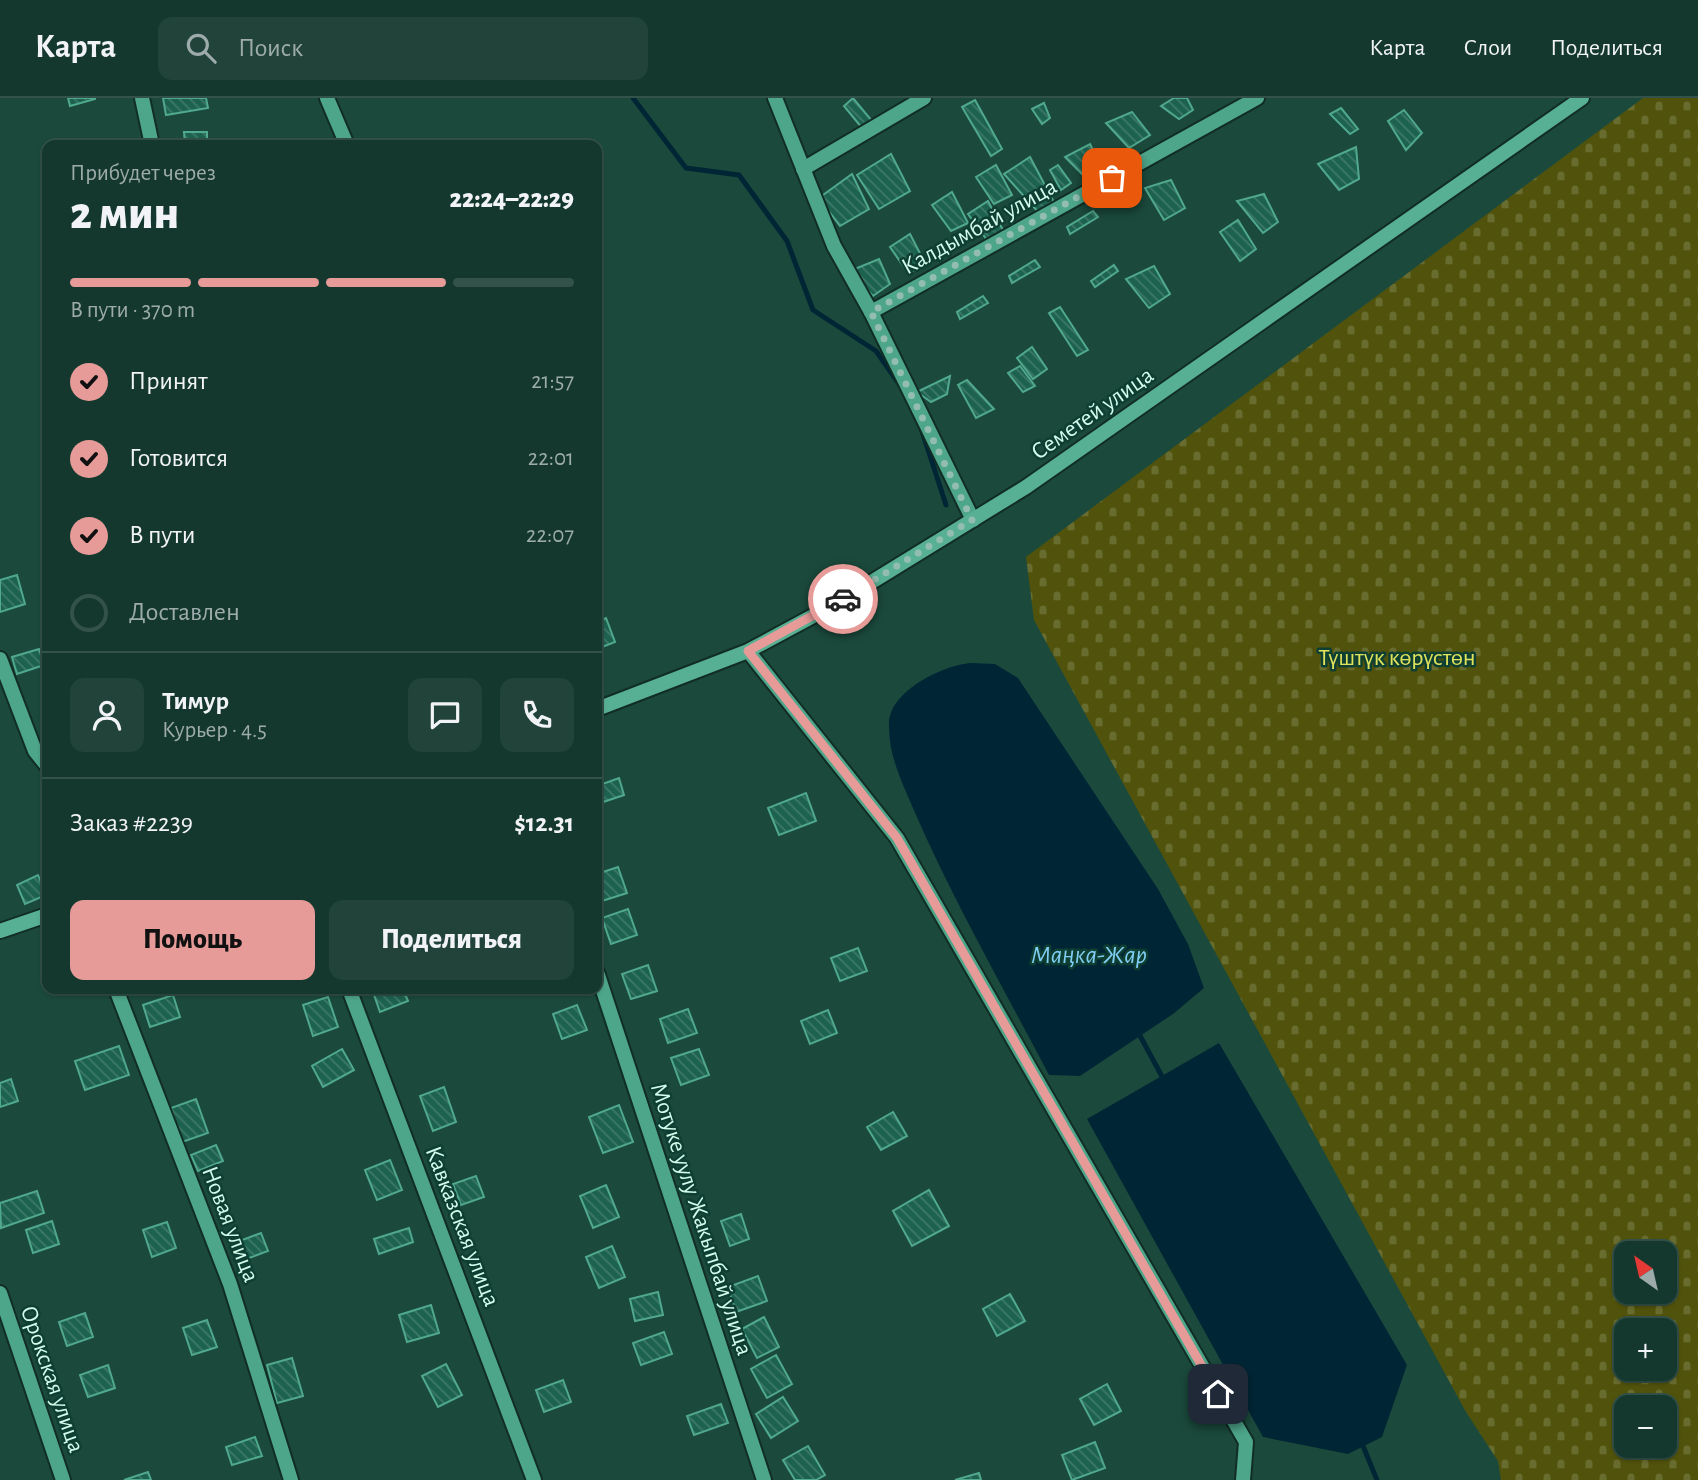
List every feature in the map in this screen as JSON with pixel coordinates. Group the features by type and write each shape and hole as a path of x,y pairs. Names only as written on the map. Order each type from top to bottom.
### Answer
{"street":[{"path":"142,98 151,140"},
{"path":"327,98 346,140"},
{"path":"775,98 834,246 871,312 972,520"},
{"path":"803,169 925,98"},
{"name":"Калдымбай улица","path":"871,312 1257,98"},
{"name":"Семетей улица","path":"602,707 748,651 839,602 1026,487 1582,98"},
{"path":"748,651 897,838 1246,1442 1243,1480"},
{"path":"0,659 35,751 42,760"},
{"path":"0,931 42,917"},
{"name":"Мотуке уулу Жакыпбай улица","path":"602,987 764,1480"},
{"name":"Новая улица","path":"118,994 230,1284 291,1480"},
{"name":"Кавказская улица","path":"351,994 534,1480"},
{"name":"Орокская улица","path":"0,1293 63,1480"}],"green space":[{"name":"Түштүк көрүстөн","path":"1643,98 1698,98 1698,1480 1501,1480 1498,1461 1466,1412 1034,620 1026,557"}],"water":[{"name":"Маңка-Жар","path":"971,663 995,664 1018,678 1158,889 1188,944 1204,988 1173,1014 1080,1076 1049,1075 947,881 894,760 889,724 891,712 898,701 933,674"},
{"path":"1219,1043 1407,1365 1382,1437 1348,1454 1263,1437 1087,1119"}],"building":[{"path":"68,98 95,98 95,99 70,106"},
{"path":"163,98 206,98 208,108 166,115"},
{"path":"853,98 872,121 862,128 844,106"},
{"path":"1174,98 1187,98 1193,110 1179,119 1161,106"},
{"path":"975,100 1002,149 991,156 962,107"},
{"path":"1044,103 1050,118 1042,124 1032,109"},
{"path":"1341,108 1358,129 1350,134 1330,114"},
{"path":"1404,110 1422,133 1406,150 1388,121"},
{"path":"1132,112 1150,135 1129,148 1106,123"},
{"path":"184,132 207,132 207,140 185,140"},
{"path":"1090,144 1101,167 1085,177 1065,157"},
{"path":"1356,147 1359,179 1339,190 1318,164"},
{"path":"891,154 910,191 879,209 857,175"},
{"path":"1030,157 1057,208 1040,214 1004,174"},
{"path":"996,165 1012,195 994,204 976,177"},
{"path":"1058,165 1071,183 1061,190 1050,170"},
{"path":"852,174 869,209 840,226 819,198"},
{"path":"1171,180 1185,208 1164,220 1145,188"},
{"path":"952,192 968,223 951,231 932,205"},
{"path":"1264,194 1278,222 1263,233 1237,201"},
{"path":"988,201 1004,232 987,240 968,214"},
{"path":"1093,211 1098,217 1070,234 1067,227"},
{"path":"1238,220 1256,249 1240,261 1220,232"},
{"path":"910,234 926,265 908,273 890,247"},
{"path":"879,259 890,284 873,296 850,271"},
{"path":"1035,260 1040,267 1012,283 1009,276"},
{"path":"1114,265 1118,271 1095,287 1091,281"},
{"path":"1154,266 1170,294 1149,308 1126,279"},
{"path":"983,296 988,303 960,319 957,312"},
{"path":"1060,307 1088,350 1077,356 1049,313"},
{"path":"1032,347 1047,369 1033,379 1017,358"},
{"path":"1020,366 1035,386 1023,392 1008,373"},
{"path":"950,376 947,394 931,402 917,392"},
{"path":"967,380 994,409 976,418 958,385"},
{"path":"17,575 25,604 0,612 0,580"},
{"path":"606,618 615,642 602,647 602,620"},
{"path":"39,649 42,666 17,674 12,657"},
{"path":"619,778 624,795 602,802 602,784"},
{"path":"806,793 816,821 779,835 768,808"},
{"path":"618,867 627,893 602,901 602,872"},
{"path":"38,875 42,885 42,897 25,904 17,885"},
{"path":"628,909 637,935 611,944 602,918"},
{"path":"858,948 867,971 840,981 831,958"},
{"path":"648,965 657,991 631,999 622,974"},
{"path":"374,994 405,994 408,1001 380,1012"},
{"path":"173,995 180,1017 150,1027 143,1005"},
{"path":"328,997 338,1027 313,1036 303,1005"},
{"path":"577,1005 587,1030 562,1039 553,1014"},
{"path":"688,1009 697,1033 668,1043 660,1019"},
{"path":"828,1010 837,1033 810,1044 801,1021"},
{"path":"119,1046 129,1075 85,1090 75,1061"},
{"path":"342,1049 354,1070 323,1087 312,1066"},
{"path":"699,1049 709,1075 681,1085 671,1058"},
{"path":"11,1079 18,1101 0,1107 0,1083"},
{"path":"444,1087 456,1122 433,1131 420,1096"},
{"path":"196,1099 208,1133 182,1142 171,1108"},
{"path":"619,1105 633,1142 603,1153 589,1117"},
{"path":"893,1112 907,1136 881,1150 867,1127"},
{"path":"216,1145 223,1161 198,1171 191,1155"},
{"path":"390,1160 402,1190 377,1200 365,1170"},
{"path":"476,1176 484,1197 461,1205 453,1184"},
{"path":"606,1185 619,1217 593,1228 580,1196"},
{"path":"929,1190 949,1226 912,1246 893,1211"},
{"path":"37,1191 44,1213 1,1228 0,1203"},
{"path":"741,1214 749,1239 730,1246 721,1221"},
{"path":"52,1221 59,1244 33,1253 26,1230"},
{"path":"167,1222 176,1248 152,1257 143,1230"},
{"path":"409,1228 413,1242 379,1254 374,1239"},
{"path":"261,1233 268,1251 241,1261 234,1243"},
{"path":"612,1246 625,1277 599,1288 586,1257"},
{"path":"758,1276 767,1301 736,1312 728,1287"},
{"path":"658,1292 663,1315 635,1321 630,1299"},
{"path":"1010,1294 1025,1321 997,1336 983,1309"},
{"path":"431,1305 439,1333 407,1342 399,1315"},
{"path":"85,1313 93,1337 67,1346 59,1322"},
{"path":"764,1317 779,1347 757,1358 742,1329"},
{"path":"207,1320 217,1347 192,1355 183,1328"},
{"path":"664,1332 672,1354 641,1365 633,1343"},
{"path":"776,1355 792,1384 767,1398 751,1369"},
{"path":"292,1358 303,1396 277,1403 267,1365"},
{"path":"446,1364 462,1395 438,1407 422,1376"},
{"path":"108,1365 115,1388 88,1397 80,1375"},
{"path":"563,1380 571,1402 544,1412 536,1390"},
{"path":"1107,1384 1121,1411 1094,1425 1080,1399"},
{"path":"783,1397 798,1421 771,1438 756,1414"},
{"path":"721,1404 728,1423 694,1435 687,1416"},
{"path":"255,1437 262,1456 232,1465 226,1447"},
{"path":"1095,1442 1105,1468 1072,1480 1062,1455"},
{"path":"808,1446 825,1475 816,1480 795,1480 783,1460"},
{"path":"148,1472 151,1480 124,1480"},
{"path":"979,1473 981,1480 955,1480"}],"waterway":[{"path":"633,98 686,168 739,175 787,241 813,310 876,351 902,388"},
{"path":"921,428 946,505"},
{"path":"1138,1032 1165,1082"},
{"path":"1361,1441 1377,1480"}],"way so far":[{"path":"843,599 972,520 871,312 1112,178"}],"route":[{"path":"843,599 748,651 897,838 1218,1394"}]}
